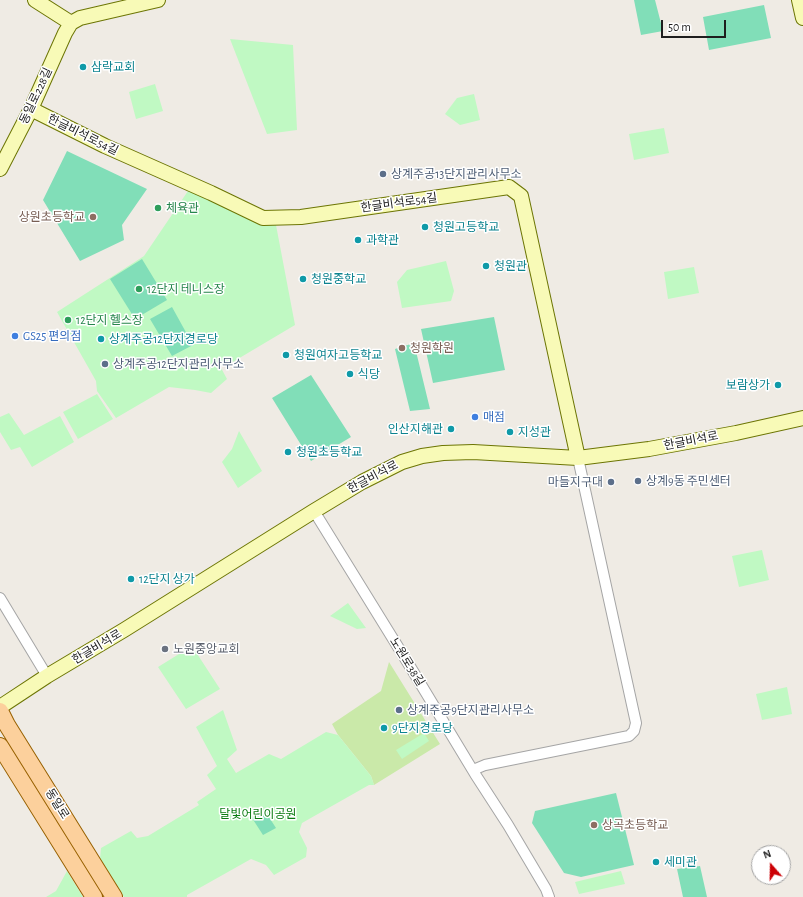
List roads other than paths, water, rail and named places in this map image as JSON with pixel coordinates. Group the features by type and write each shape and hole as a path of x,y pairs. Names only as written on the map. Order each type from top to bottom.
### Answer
{"main road":[{"name":"동일로","path":"0,711 7,725 114,897"},
{"name":"동일로","path":"0,746 94,897"}],"street":[{"path":"35,0 71,23 80,18 158,0"},
{"path":"799,0 803,18"},
{"name":"동일로228길","path":"0,169 31,110 65,33 71,23"},
{"name":"한글비석로54길","path":"31,110 105,146 263,218 301,217 509,187 521,196 578,458"},
{"name":"한글비석로","path":"0,707 47,676 124,630 314,511 362,482 402,462 422,456 443,453 473,452 578,458 649,449 803,418"},
{"path":"473,770 485,765 629,736 634,731 636,723 578,458"},
{"name":"노원로38길","path":"314,511 508,825 546,889 549,897"},
{"path":"0,598 47,676"}],"place":[{"name":"삼락교회","path":"83,67"},
{"name":"상계주공13단지관리사무소","path":"383,174"},
{"name":"체육관","path":"158,208"},
{"name":"상원초등학교","path":"93,217"},
{"name":"청원고등학교","path":"425,227"},
{"name":"과학관","path":"358,240"},
{"name":"청원관","path":"486,266"},
{"name":"청원중학교","path":"303,279"},
{"name":"12단지 테니스장","path":"139,289"},
{"name":"12단지 헬스장","path":"68,320"},
{"name":"GS25 편의점","path":"15,336"},
{"name":"상계주공12단지경로당","path":"101,339"},
{"name":"청원학원","path":"402,348"},
{"name":"청원여자고등학교","path":"286,355"},
{"name":"상계주공12단지관리사무소","path":"105,364"},
{"name":"식당","path":"350,374"},
{"name":"보람상가","path":"778,385"},
{"name":"매점","path":"475,417"},
{"name":"인산지해관","path":"451,429"},
{"name":"지성관","path":"510,432"},
{"name":"청원초등학교","path":"288,452"},
{"name":"상계9동 주민센터","path":"638,481"},
{"name":"마들지구대","path":"611,482"},
{"name":"12단지 상가","path":"131,579"},
{"name":"노원중앙교회","path":"165,649"},
{"name":"상계주공9단지관리사무소","path":"399,710"},
{"name":"9단지경로당","path":"384,728"},
{"name":"상곡초등학교","path":"594,825"},
{"name":"세미관","path":"656,862"}],"park label":[{"name":"달빛어린이공원","path":"258,814"}]}
